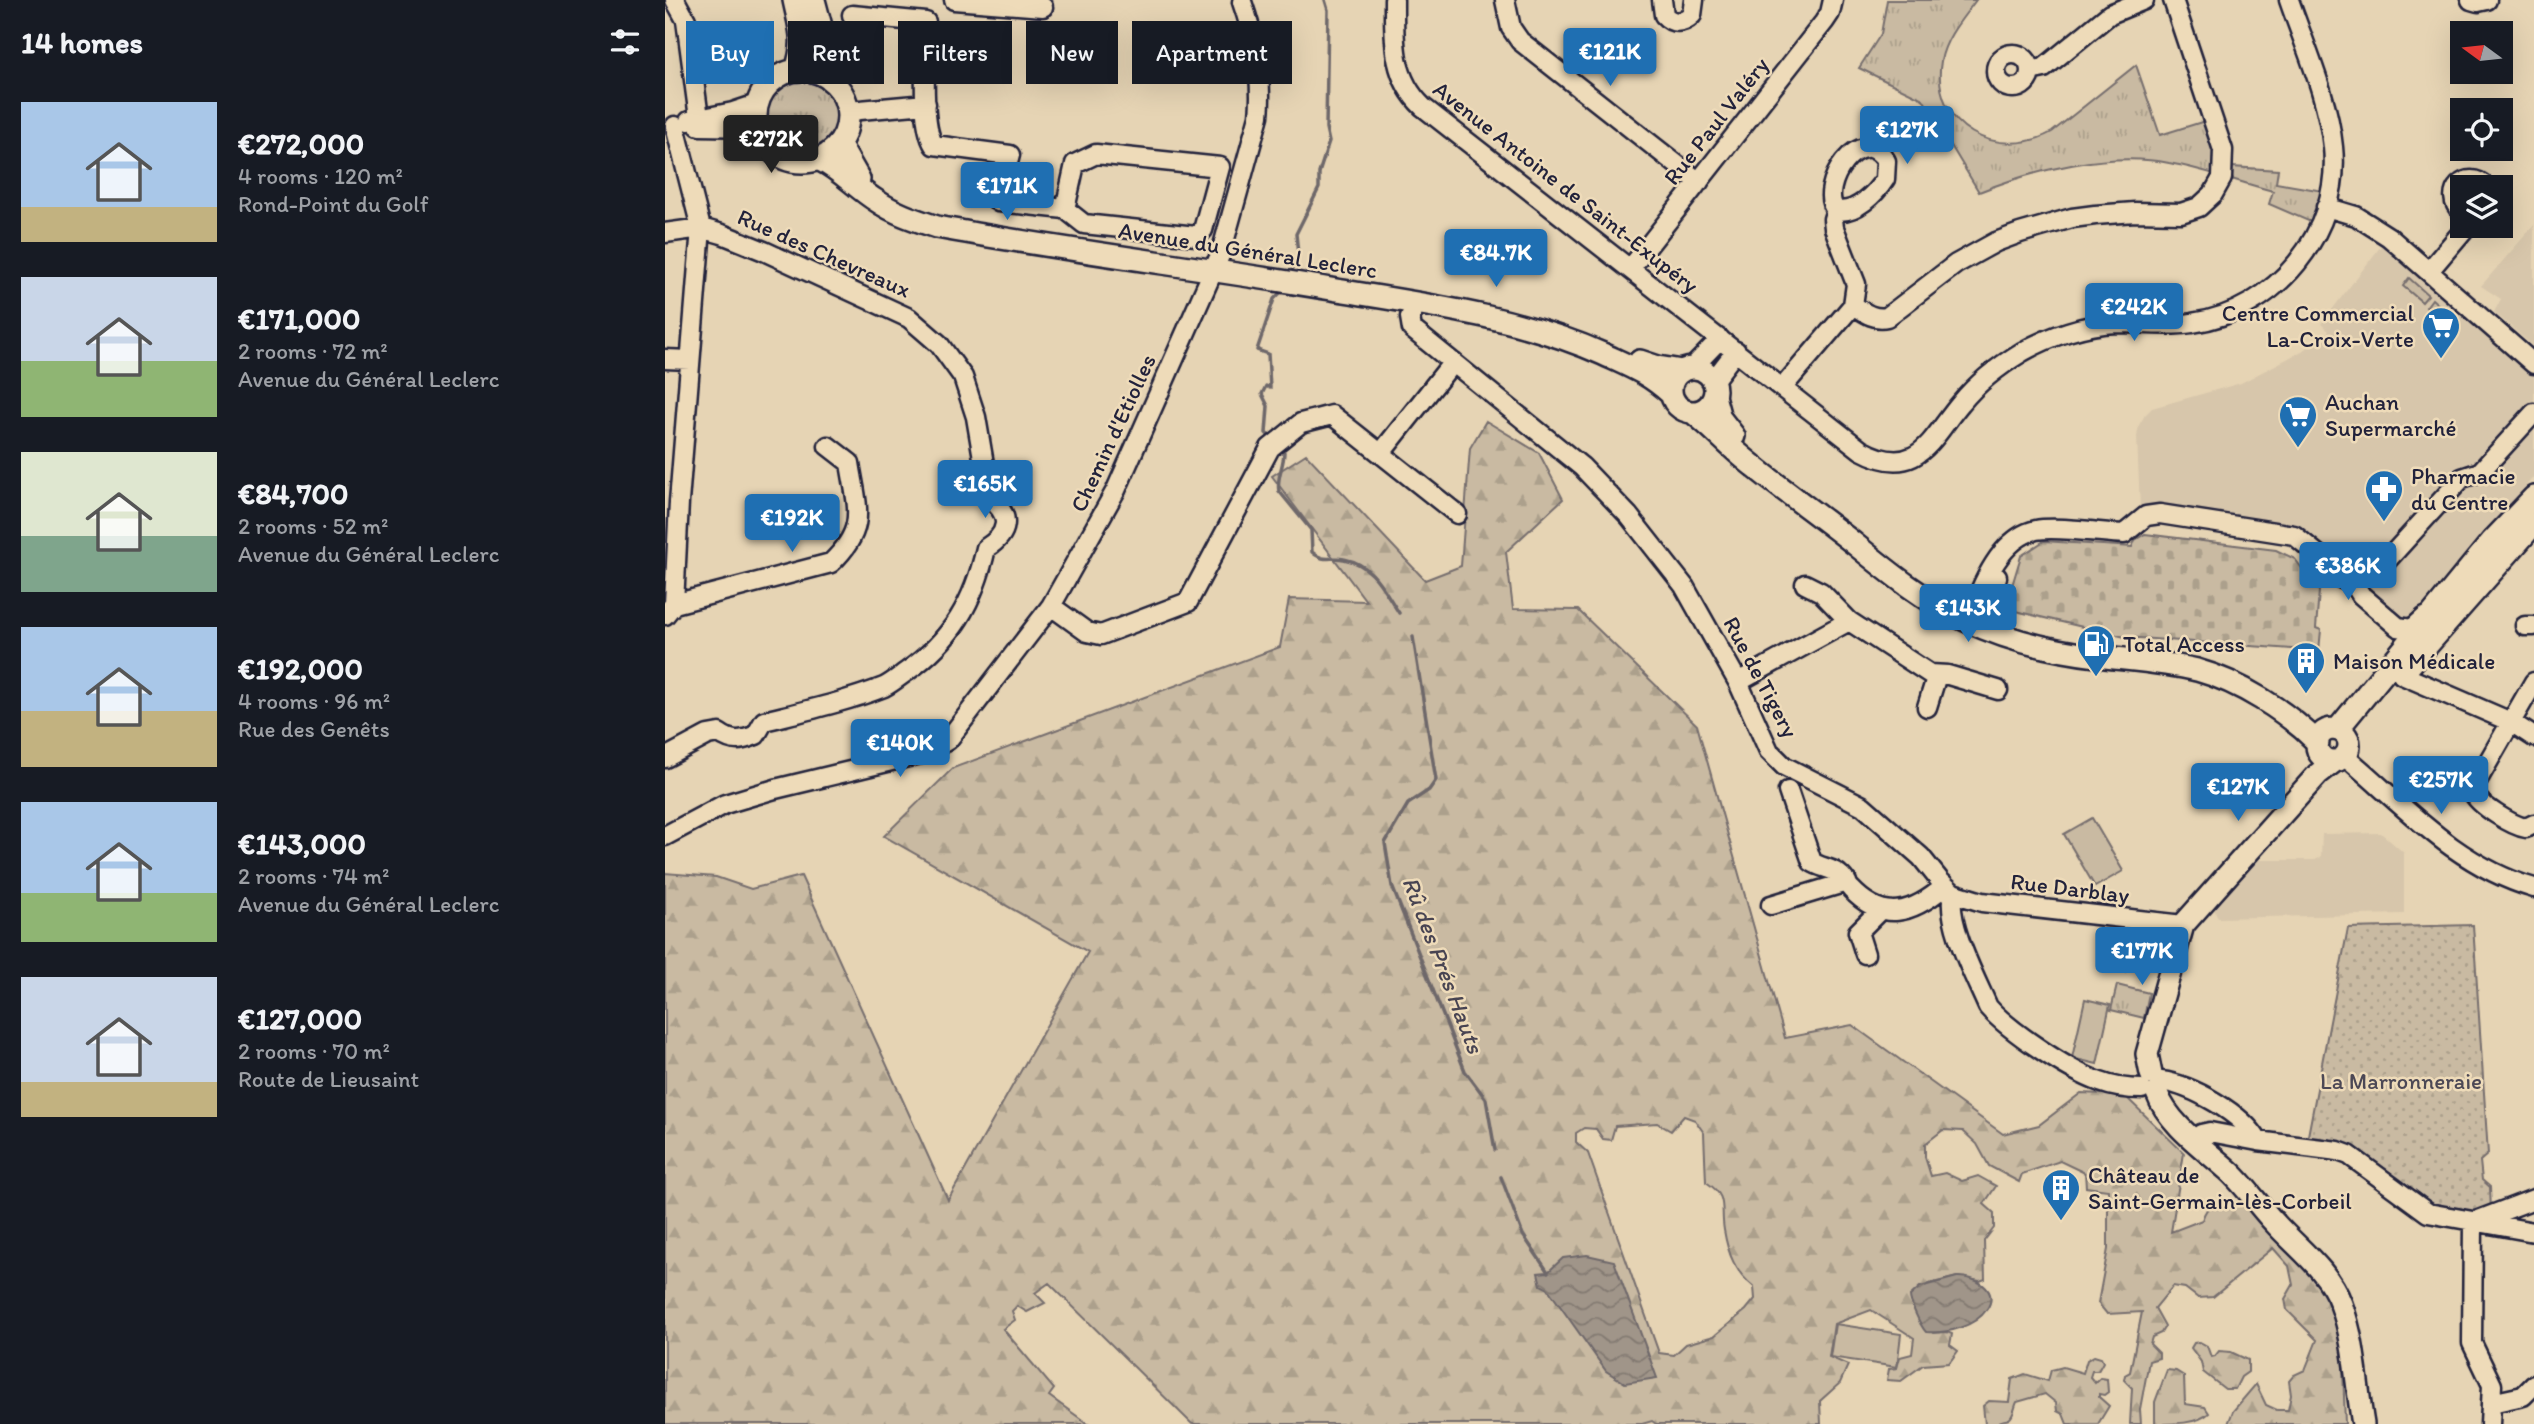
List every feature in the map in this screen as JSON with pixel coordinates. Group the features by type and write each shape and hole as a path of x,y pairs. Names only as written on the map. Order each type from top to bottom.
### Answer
{"main road":[{"path":"794,0 798,21"},
{"path":"814,0 820,21"},
{"path":"788,72 779,75 765,88 757,104 757,127 763,141 773,152 786,160 820,160 839,145 848,125 849,111 837,84"},
{"name":"Avenue du Général Leclerc","path":"839,145 857,178 902,209 938,220 1216,267"},
{"name":"Avenue du Général Leclerc","path":"820,160 836,168 874,200 899,215 937,227 1289,278 1525,316 1585,336 1658,368 1704,371 1714,389 1720,418 1747,449 1883,553 2017,639 2064,651 2168,664 2199,671 2256,696 2305,730 2333,745"},
{"name":"Avenue du Général Leclerc","path":"1289,278 1519,324 1560,337 1652,377 1671,394 1679,407 1692,412 1712,427 1739,454 1896,578 1935,604 2093,644 2171,655 2231,673 2260,688 2333,745"},
{"path":"1671,394 1673,381 1687,370"},
{"path":"1692,412 1708,406 1714,389"},
{"path":"2358,1417 2346,1321 2331,1285 2319,1267 2275,1224 2228,1170 2212,1159 2162,1106 2153,1084 2147,1054 2187,919 2199,900 2333,745 2443,600 2492,541 2534,497"},
{"path":"2333,745 2402,675 2534,524"},
{"name":"Avenue du Général Leclerc","path":"2064,651 2069,646 2134,655 2171,655"}],"street":[{"path":"665,4 670,0"},
{"path":"675,0 686,20 699,118"},
{"path":"954,0 1043,8"},
{"name":"Avenue Antoine de Saint-Exupéry","path":"1394,0 1395,57 1411,96 1849,441 1872,456 1895,460 1916,456 1931,444 1959,405 1989,375 2043,342 2090,327 2115,323 2189,324 2207,321 2241,309 2289,274 2312,241 2326,207 2333,169 2331,130 2289,0"},
{"path":"1505,0 1511,28 1520,41 1699,182"},
{"path":"1662,0 1664,15 1672,22 1678,23 1692,15 1694,0"},
{"name":"Rue Paul Valéry","path":"1630,269 1824,22 1830,13 1833,0"},
{"path":"2030,71 2044,68 2110,13 2144,0"},
{"path":"1853,305 1875,318 1887,317 1956,264 1996,242 2042,225 2105,214 2181,214 2206,201 2222,178 2223,150 2173,0"},
{"path":"2471,0 2487,0"},
{"name":"Chemin d'Etiolles","path":"665,836 725,804 775,789 929,752 948,740 1051,606 1116,489 1216,267 1259,116 1255,36 1242,2"},
{"path":"852,15 926,22 926,104 929,138 934,145 1010,155 998,202 1065,209 1084,224 1196,236 1203,230 1220,167 1096,154 1075,164 1065,209"},
{"path":"670,127 757,104"},
{"path":"849,111 926,104"},
{"path":"670,127 757,127"},
{"name":"Rue des Chevreaux","path":"669,610 672,502 701,228 670,127"},
{"path":"2326,207 2356,216 2373,225 2534,364"},
{"path":"1783,387 1853,305 1856,288 1834,228 1836,210"},
{"path":"665,233 701,228"},
{"name":"Rue des Chevreaux","path":"665,758 708,735 719,733 729,740 741,741 756,736 764,721 886,686 925,659 958,622 980,575 986,548 998,541 1006,524 1002,508 990,499 976,417 963,377 939,344 909,318 879,303 764,251 701,228"},
{"path":"2429,271 2457,238"},
{"name":"Rue de Tigery","path":"1417,303 1410,317 1412,329 1582,467 1629,516 1684,586 1738,682 1769,751 1784,766 1851,797 1863,806 1921,857 1949,890"},
{"path":"1687,370 1720,339"},
{"path":"1714,389 1736,351"},
{"path":"665,359 689,360"},
{"path":"1381,453 1453,362"},
{"path":"1979,615 2001,556 2008,545 2035,530 2124,534 2147,516 2170,514 2294,536 2333,566 2334,571 2345,582 2356,574 2381,567 2462,478 2480,472 2534,413"},
{"path":"1051,606 1087,632 1101,635 1188,602 1276,443 1301,423 1332,415 1457,514"},
{"path":"669,610 831,563 846,549 856,531 858,512 850,463 828,446"},
{"path":"2356,574 2356,587 2361,595 2403,629 2412,629 2443,600"},
{"path":"1979,615 1994,606 1991,583"},
{"path":"1805,584 1821,592 1849,621 1930,674 1948,675 1987,692"},
{"path":"1738,682 1849,621"},
{"path":"1927,707 1937,675"},
{"path":"2402,675 2511,722 2534,737"},
{"path":"2534,682 2473,792 2480,802 2518,826 2526,828 2534,824"},
{"path":"2333,745 2441,841 2489,870 2534,888"},
{"path":"1788,790 1812,862 1837,872 1850,888 1880,911 1899,912 1949,890 1952,921 1988,1007 1996,1017 2036,1047 2101,1083 2170,1082 2210,1100 2251,1128 2258,1141"},
{"path":"1771,905 1847,882"},
{"name":"Rue Darblay","path":"1949,890 1982,902 2187,919"},
{"path":"1865,954 1858,932 1880,911"},
{"path":"2195,1140 2201,1134 2210,1132 2338,1151 2349,1155 2428,1213 2534,1232"},
{"path":"2473,1222 2534,1199"},
{"path":"2473,1222 2472,1343 2492,1385 2490,1424"},
{"path":"2491,1404 2523,1396 2534,1385"}],"shaded area":[{"path":"2534,225 2534,347 2494,312 2501,299 2481,286"},
{"path":"2384,242 2534,375 2534,476 2405,636 2276,527 2163,508 2140,508 2137,437 2139,425 2145,415 2152,408 2241,383 2302,351 2329,331 2321,324"},
{"path":"2381,833 2404,853 2404,914 2218,918 2214,909 2256,860 2315,860 2321,857 2322,834"}],"green space":[{"path":"1887,0 1976,0 1950,37 1943,53 1940,84 1946,104 1957,120 1972,132 1990,140 2010,143 2031,140 2052,132 2136,65 2160,135 2205,121 2215,150 2216,166 2278,170 2276,183 2323,191 2313,223 2269,204 2273,191 2195,169 2146,160 2122,159 2073,165 2024,176 1979,192 1923,99 1859,68 1881,34"},
{"path":"788,79 788,84 827,84 836,93 842,107 842,123 836,137 825,148 811,154 795,154 781,148 770,137 764,123 764,107 770,93"},
{"path":"2409,278 2428,295 2422,302 2403,286"},
{"path":"2432,299 2451,316 2445,323 2426,307"},
{"path":"1486,421 1539,453 1563,499 1506,552 1513,609 1578,610 1697,725 1785,1038 1852,1025 2003,1134 2039,1125 2081,1093 2124,1095 2184,1153 2171,1232 2202,1220 2209,1208 2218,1202 2244,1203 2322,1282 2337,1318 2342,1340 2345,1424 2228,1424 2233,1411 2256,1384 2266,1405 2277,1410 2288,1410 2291,1395 2289,1381 2294,1375 2305,1370 2317,1340 2287,1310 2285,1299 2293,1285 2289,1266 2273,1248 2213,1297 2198,1298 2185,1288 2173,1286 2155,1308 2165,1326 2161,1333 2152,1337 2150,1344 2159,1353 2159,1358 2149,1361 2140,1409 2141,1424 2130,1424 2132,1388 2124,1380 2125,1375 2130,1372 2142,1312 2107,1314 2098,1303 2108,1249 2108,1190 2086,1187 2085,1173 2060,1161 2022,1174 2019,1182 1989,1166 1977,1144 1963,1131 1943,1130 1925,1144 1925,1157 1931,1176 1945,1173 1962,1181 1978,1176 1996,1186 1984,1204 1994,1213 1994,1228 1984,1241 1985,1279 1980,1281 1957,1277 1928,1284 1918,1306 1918,1316 1925,1327 1933,1333 1952,1334 1950,1345 1958,1351 1949,1363 1923,1365 1901,1381 1887,1380 1889,1369 1897,1368 1900,1357 1912,1354 1914,1338 1871,1310 1834,1324 1829,1357 1848,1365 1840,1383 1820,1401 1821,1424 1656,1424 1652,1421 1642,1424 1192,1424 1049,1283 1035,1293 1045,1303 1027,1312 1017,1306 1012,1311 1015,1320 1003,1329 1054,1389 1049,1396 1088,1424 665,1424 665,873 716,877 751,889 801,876 948,1200 1088,952 884,836 953,768 1280,647 1289,599 1366,601 1272,476 1306,454 1425,580 1461,566 1470,448","holes":["1684,1116 1695,1120 1704,1133 1706,1182 1721,1198 1730,1255 1737,1269 1754,1287 1755,1299 1746,1310 1714,1336 1686,1344 1674,1355 1659,1353 1588,1153 1576,1142 1576,1133 1584,1128 1596,1129 1603,1139 1611,1140 1615,1126 1657,1123 1671,1131"]},
{"path":"2145,534 2276,550 2295,559 2319,591 2316,628 2321,630 2319,651 2125,637 2015,611 2008,599 2021,556 2044,541 2132,547 2135,540"},
{"path":"2092,818 2123,871 2095,887 2064,834"},
{"name":"La Marronneraie","path":"2473,925 2488,1154 2480,1161 2482,1180 2490,1187 2491,1212 2467,1214 2438,1210 2307,1141 2348,928"},
{"path":"2130,928 2137,930 2125,972 2119,970"},
{"path":"2117,985 2149,993 2144,1018 2111,1010"},
{"path":"2085,999 2110,1005 2097,1064 2072,1058"},
{"path":"1835,1324 1901,1334 1897,1367 1830,1357"},
{"path":"2200,1342 2207,1346 2211,1357 2219,1351 2231,1352 2248,1360 2248,1372 2241,1377 2235,1389 2225,1389 2203,1372 2201,1362 2191,1348 2194,1343"},
{"path":"2094,1356 2101,1358 2103,1362 2098,1371 2092,1371 2090,1377 2095,1383 2100,1378 2107,1379 2108,1392 2099,1394 2099,1397 2109,1406 2098,1424 2067,1424 2063,1414 2057,1411 2056,1403 2045,1394 2017,1402 2009,1419 1996,1424 1985,1424 1983,1406 1989,1401 2009,1402 2012,1379 2025,1374 2048,1381 2051,1370 2063,1367 2083,1373 2087,1360"},
{"path":"2167,1370 2184,1376 2185,1404 2205,1407 2209,1413 2192,1421 2155,1424 2155,1402"}],"water":[{"path":"1587,1255 1614,1261 1657,1378 1625,1383 1606,1371 1548,1289 1541,1285 1538,1273 1548,1272 1563,1258"},
{"path":"1957,1277 1977,1281 1988,1290 1990,1302 1987,1309 1968,1325 1942,1332 1926,1332 1916,1315 1910,1296 1920,1287"}],"waterway":[{"name":"Rû des Prés Hauts","path":"1290,276 1298,254 1296,234 1319,188 1319,173 1329,142 1326,128 1328,10 1325,0"},
{"name":"Rû des Prés Hauts","path":"1272,439 1266,433 1268,406 1262,394 1266,386 1270,388 1268,354 1257,350 1274,299 1284,289"},
{"name":"Rû des Prés Hauts","path":"1280,447 1284,452 1279,491 1311,530 1312,552 1320,557 1344,559 1363,567 1377,579 1399,613"},
{"name":"Rû des Prés Hauts","path":"1413,637 1436,780 1429,790 1408,804 1385,843 1392,886 1465,1071 1486,1099 1495,1150"},
{"name":"Rû des Prés Hauts","path":"1501,1177 1523,1235 1548,1272"}],"place":[{"name":"Centre Commercial La-Croix-Verte","path":"2441,360"},
{"name":"Auchan Supermarché","path":"2298,449"},
{"name":"Pharmacie du Centre","path":"2384,523"},
{"name":"Total Access","path":"2096,678"},
{"name":"Maison Médicale","path":"2306,695"},
{"name":"Château de Saint-Germain-lès-Corbeil","path":"2061,1222"}]}
